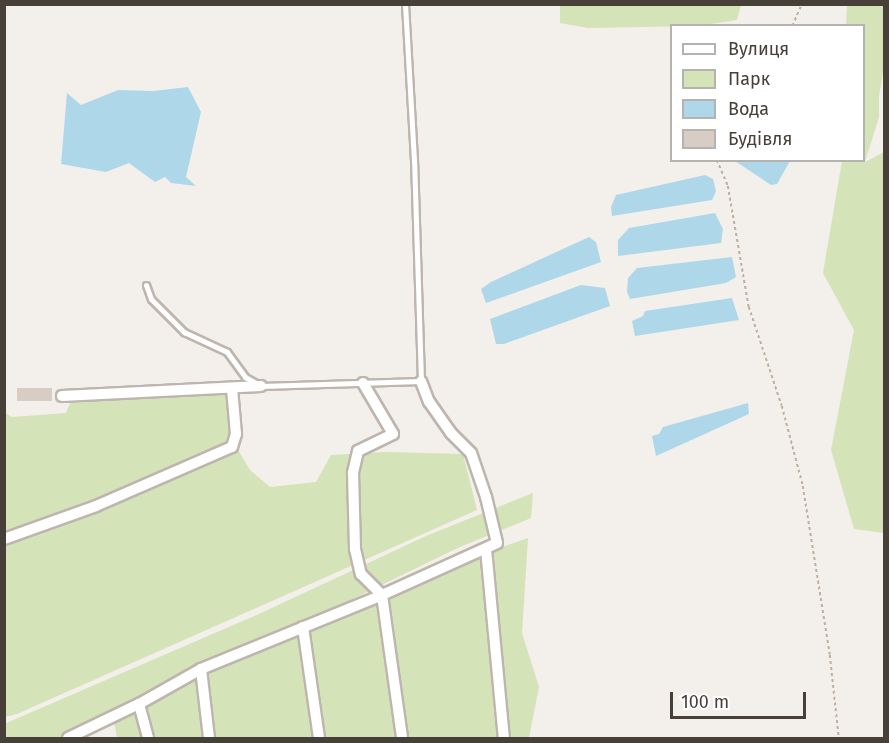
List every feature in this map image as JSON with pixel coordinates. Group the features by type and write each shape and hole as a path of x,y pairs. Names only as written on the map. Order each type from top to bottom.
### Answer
{"street":[{"path":"68,738 139,704 201,669 382,595 496,543 486,497 471,453 451,433 429,402 421,381"},
{"path":"363,383 393,434 358,451 353,473 355,549 361,574 382,595 402,738"},
{"path":"63,396 261,386"},
{"path":"4,539 96,506 232,447 236,434 232,388"},
{"path":"486,549 504,738"},
{"path":"303,627 319,738"},
{"path":"201,669 209,738"},
{"path":"139,704 148,738"}],"lane":[{"path":"146,285 151,299 184,332 227,352 245,377 261,386 421,381 414,160 405,4"}],"path":[{"path":"793,24 802,4"},
{"path":"718,162 728,186 749,307 782,406 803,486 830,655 839,738"}],"green space":[{"path":"560,4 741,5 737,20 710,24 588,28 560,23"},
{"path":"847,5 884,5 884,67 879,96 879,117 865,162 865,24 846,24"},
{"path":"884,152 884,533 854,529 831,450 854,330 823,273 842,162 865,162"},
{"path":"228,392 230,436 250,470 270,487 316,482 331,455 386,452 463,454 477,510 17,714 5,717 4,412 12,417 66,413 70,403"},
{"path":"533,493 531,518 460,547 336,607 212,660 107,719 58,738 5,738 4,724 261,613 426,536"},
{"path":"528,538 522,633 539,687 529,738 117,738 114,722 199,673 482,554"}],"water":[{"path":"188,87 201,112 186,177 196,186 171,183 165,177 155,182 129,163 106,172 61,164 67,93 81,105 118,90 153,91"},
{"path":"736,162 789,162 777,184 771,185"},
{"path":"705,175 713,179 716,191 712,200 612,216 611,207 616,195"},
{"path":"715,213 723,229 721,243 618,256 618,240 629,228"},
{"path":"589,237 596,242 601,262 486,303 481,289 491,282"},
{"path":"732,257 736,277 726,283 630,299 627,292 628,278 637,268"},
{"path":"581,285 605,288 610,306 504,344 496,344 490,319"},
{"path":"732,298 739,320 635,336 632,321 643,316 645,311"},
{"path":"748,403 749,414 656,456 652,436 659,434 663,427"}],"building":[{"path":"17,388 52,388 52,401 17,401"}]}
